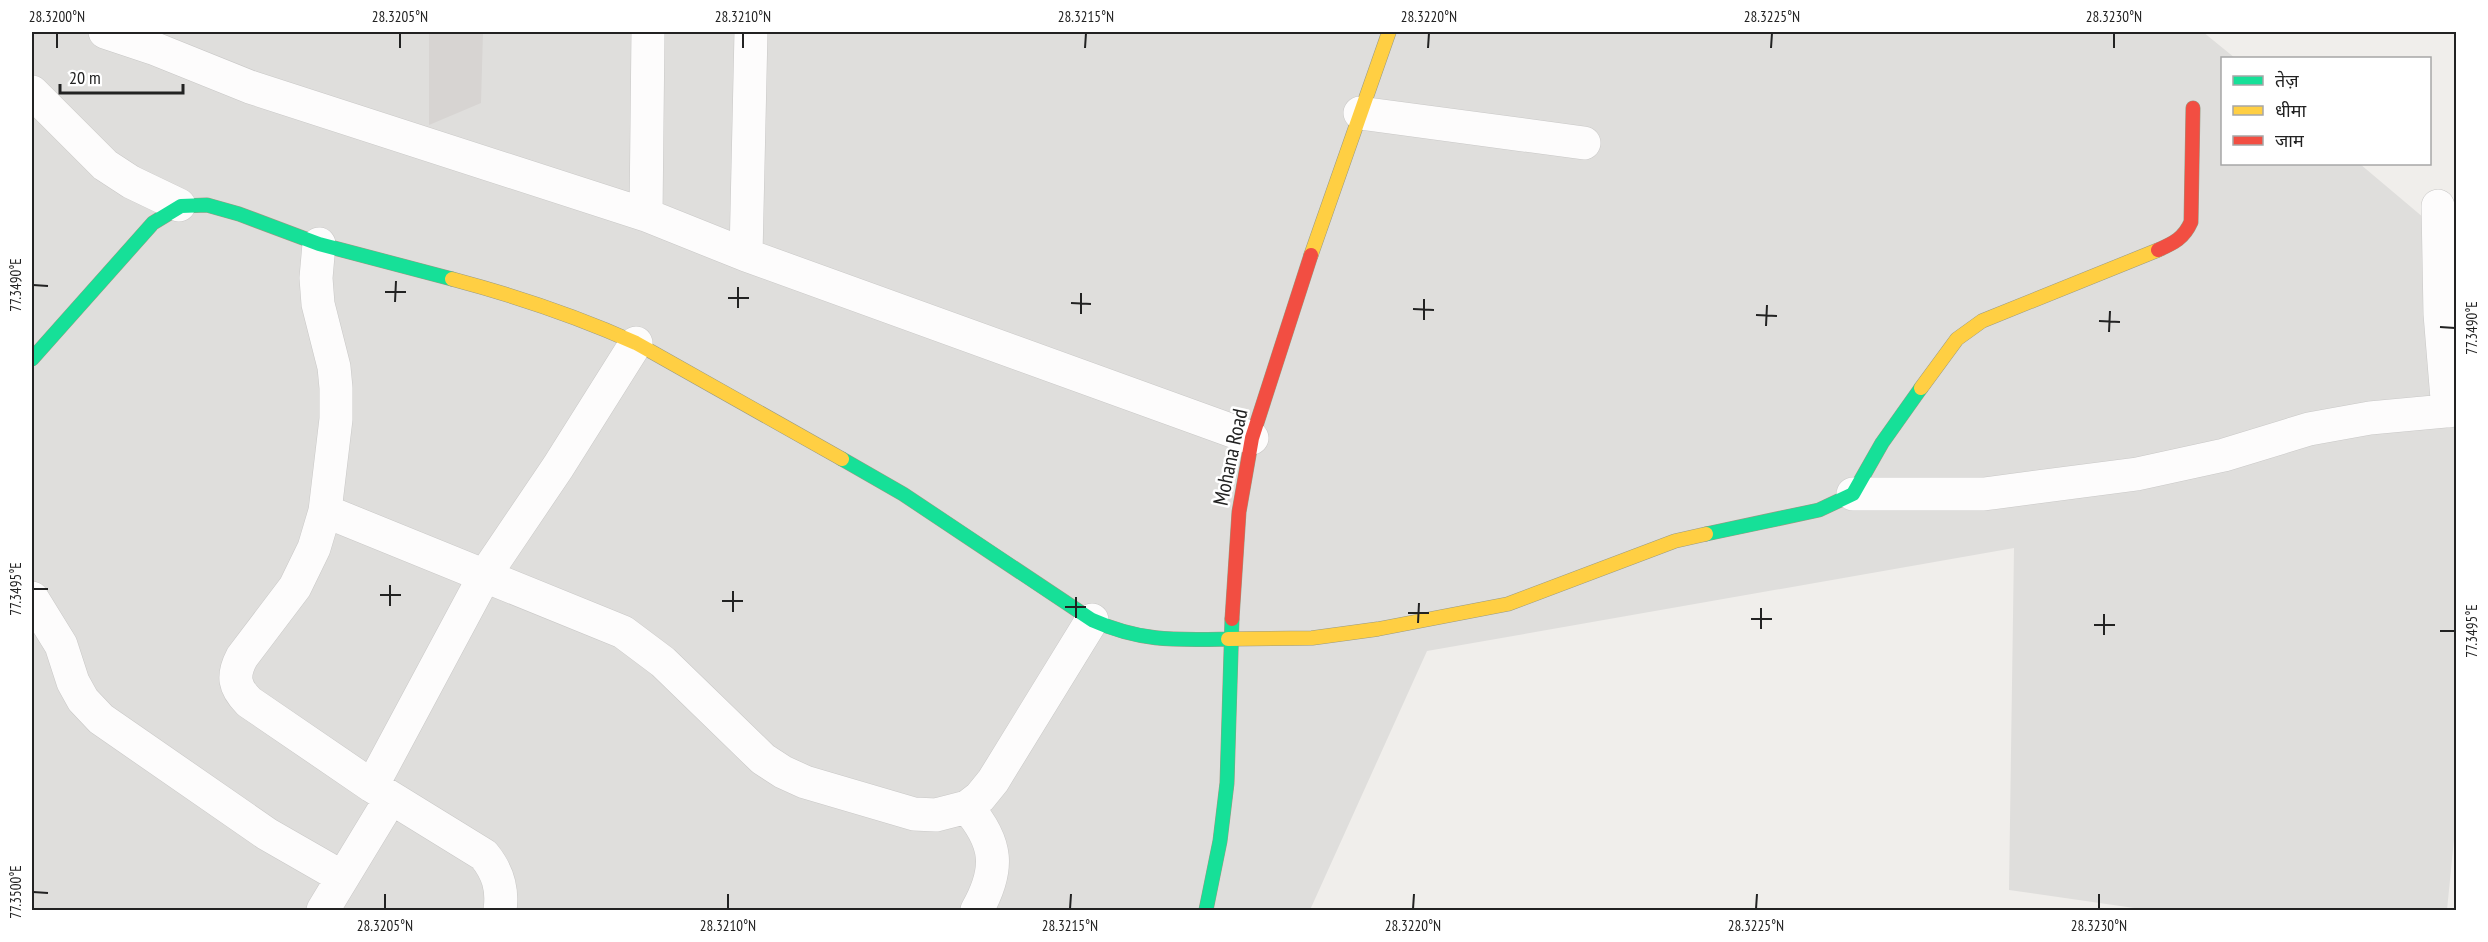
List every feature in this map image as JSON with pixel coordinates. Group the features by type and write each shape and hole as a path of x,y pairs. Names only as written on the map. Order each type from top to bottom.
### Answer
{"street":[{"path":"105,32 153,40 250,87 646,215 746,255 1252,438"},
{"path":"646,215 648,32"},
{"path":"746,255 751,32"},
{"name":"Mohana Road","path":"1206,910 1220,841 1227,783 1230,641 1239,512 1252,438 1290,315 1389,32"},
{"path":"32,92 105,165 131,182 179,205 195,204 223,209 319,244 504,293 569,314 636,343 903,494 1092,620 1114,630 1139,637 1169,640 1230,641 1312,638 1378,629 1508,604 1675,541 1819,510 1853,494 1984,494 2137,474 2224,455 2309,429 2370,418 2452,411 2440,314 2438,206"},
{"path":"1853,494 1882,443 1957,339 1969,329 1982,321 2175,243 2186,232 2191,222 2193,108"},
{"path":"1360,113 1584,142"},
{"path":"32,359 153,223 179,205"},
{"path":"319,244 316,278 318,304 334,367 336,388 336,419 325,511 314,548 295,587 242,657 237,666 235,682 239,691 249,702 382,792 484,855 493,866 500,882 500,910"},
{"path":"323,910 342,877 485,575 558,467 636,343"},
{"path":"325,511 623,632 663,662 763,759 783,772 805,782 914,814 936,815 967,807 981,796 993,781 1092,620"},
{"path":"32,598 61,645 73,682 83,700 101,719 267,834 342,877"},
{"path":"967,807 986,832 994,861 984,898 977,910"}],"shaded area":[{"path":"32,32 2203,32 2234,57 2221,57 2221,165 2361,165 2456,245 2456,819 2447,910 2148,910 2009,890 2014,548 1427,651 1310,910 32,910"}],"building":[{"path":"429,32 483,32 481,103 429,125"}],"traffic: fast":[{"path":"32,359 153,223 181,206 207,205 239,214 319,244 452,279"},
{"path":"1706,534 1819,510 1853,494 1882,443 1921,388"},
{"path":"842,459 903,494 1092,620 1143,636 1175,639 1228,639"},
{"path":"1206,910 1220,841 1227,783 1232,619"}],"traffic: slow":[{"path":"1311,255 1389,32"},
{"path":"1921,388 1957,339 1982,321 2158,250"},
{"path":"452,279 546,307 636,343 842,459"},
{"path":"1228,639 1312,638 1378,629 1508,604 1675,541 1706,534"}],"traffic: jam":[{"path":"2158,250 2178,239 2191,222 2193,108"},
{"path":"1232,619 1239,512 1252,438 1311,255"}]}
